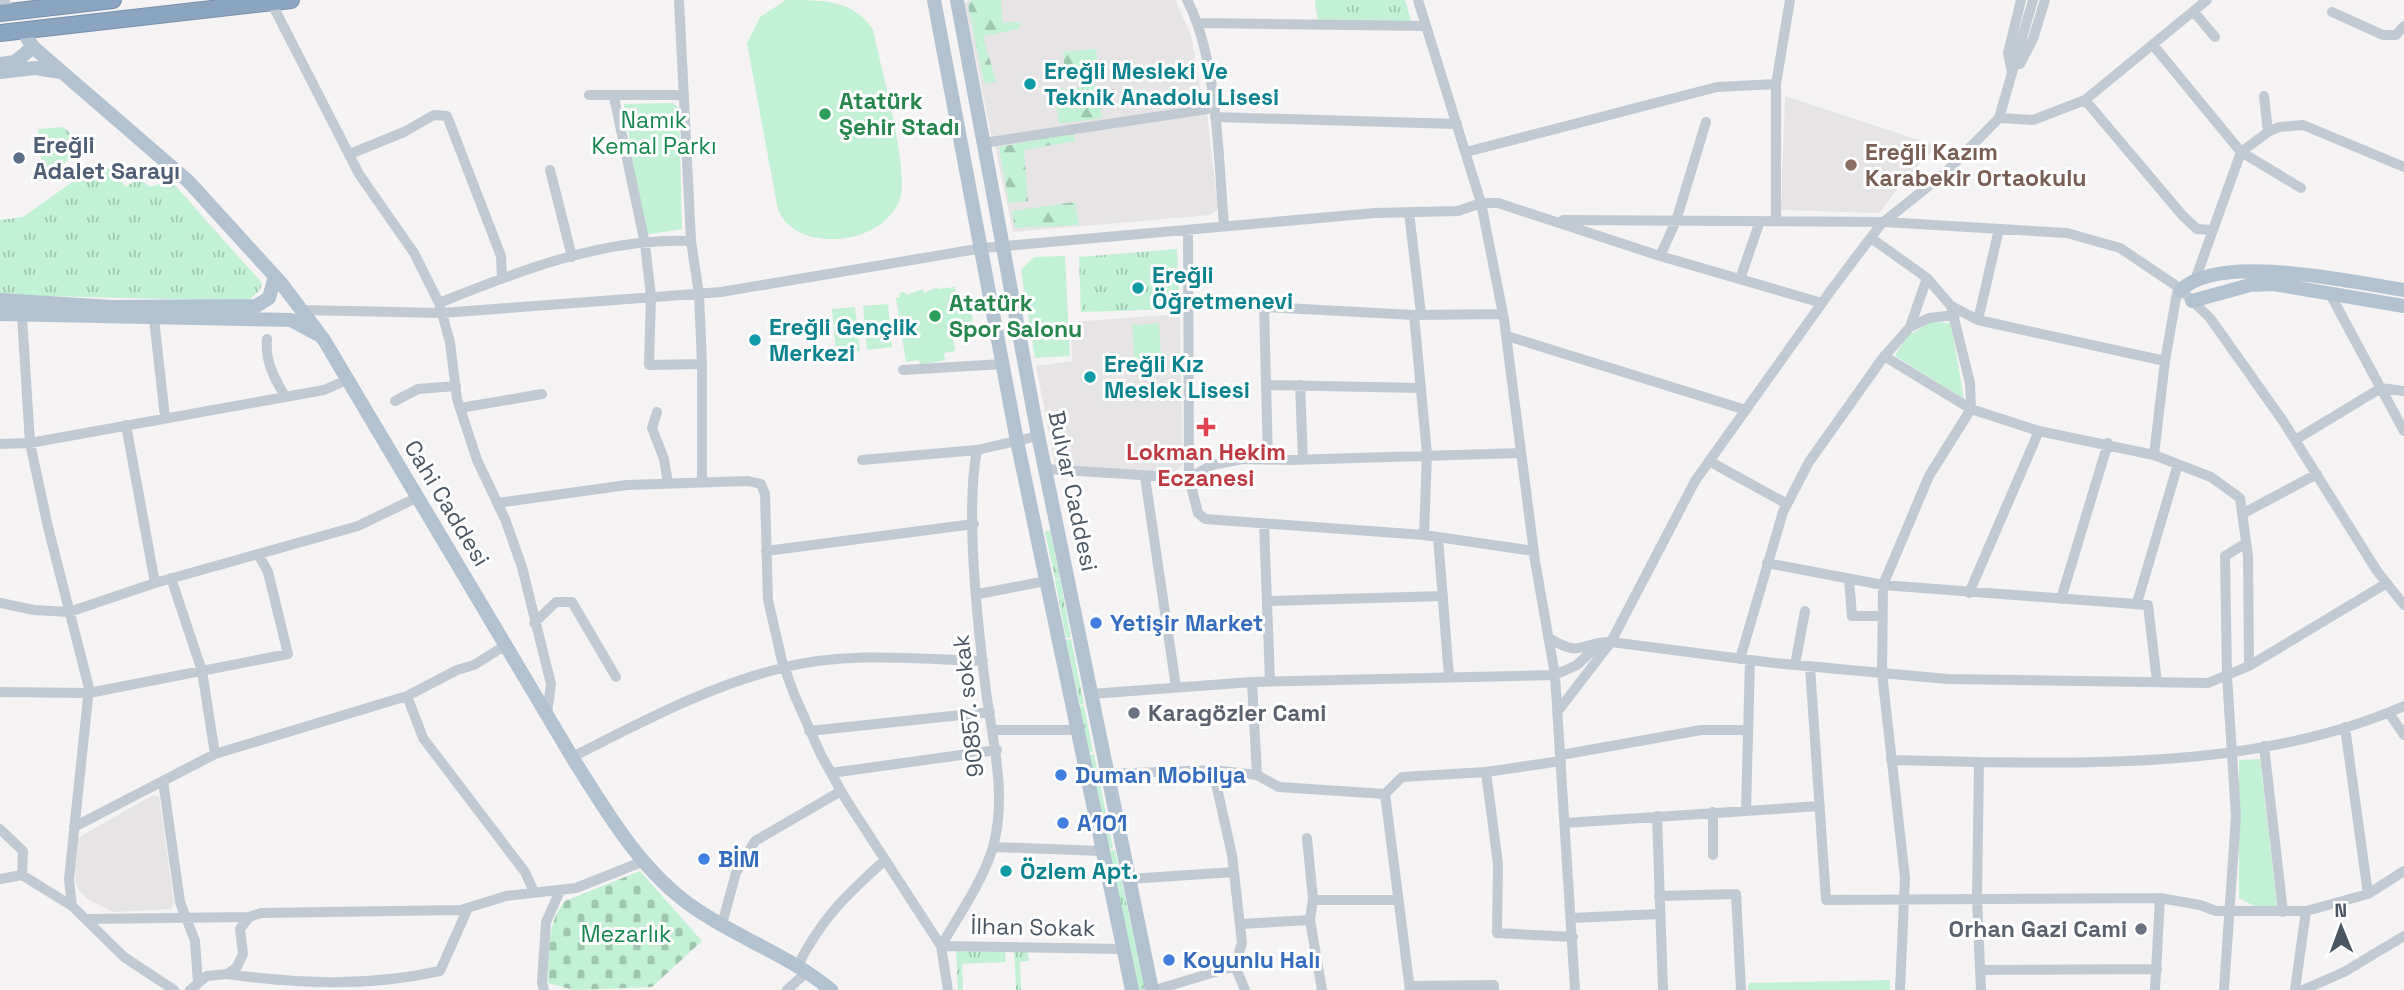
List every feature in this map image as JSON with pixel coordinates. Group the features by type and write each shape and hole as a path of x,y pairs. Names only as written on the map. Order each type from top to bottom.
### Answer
{"highway":[{"path":"5,8 113,0"},
{"path":"0,33 291,0"},
{"path":"5,8 22,30"}],"main road":[{"path":"934,0 983,248 1017,441 1132,990"},
{"name":"Bulvar Caddesi","path":"958,3 1038,436 1154,990"},
{"name":"Cahi Caddesi","path":"22,30 33,47 188,181 275,276 320,335 572,757 613,822 644,862 678,895 722,924 803,968 831,990"},
{"path":"0,64 15,62 33,47"},
{"path":"0,72 35,68 61,72"},
{"path":"2179,288 2216,274 2248,270 2317,276 2404,289"},
{"path":"0,300 112,307 256,306 269,298 275,276"},
{"path":"2192,301 2250,285 2273,284 2404,306"},
{"path":"0,314 291,320 320,335"}],"street":[{"path":"679,0 691,241 698,294 702,364 702,482"},
{"path":"1186,0 1199,23 1214,112 1224,225"},
{"path":"1418,0 1481,203 1507,336 1534,551 1555,675 1575,990"},
{"path":"1776,221 1776,84 1790,0"},
{"path":"2013,76 2008,53 2021,0"},
{"path":"1558,711 1596,665 1611,642 1695,481 1822,303 1884,222 1945,173 1999,118 2033,0"},
{"path":"2013,76 2033,39 2045,0"},
{"path":"1999,118 2033,120 2085,100 2207,0"},
{"path":"271,2 350,154 380,206 394,221 414,253 441,308 460,408 477,460 522,567 551,684 547,714"},
{"path":"2194,12 2215,37"},
{"path":"2332,12 2383,35 2396,34 2404,26"},
{"path":"1199,23 1426,26"},
{"path":"2153,45 2241,152 2301,188"},
{"path":"1465,152 1717,87 1776,84"},
{"path":"589,95 684,95"},
{"path":"2264,96 2268,132"},
{"path":"614,97 645,244 651,296 649,365 702,364"},
{"path":"2085,100 2183,216 2197,229 2213,230"},
{"path":"983,143 1214,112 1457,124"},
{"path":"350,154 404,132 434,115 447,116 501,256 502,278"},
{"path":"1660,256 1676,222 1706,122"},
{"path":"2195,280 2241,152 2268,132 2279,127 2303,125 2404,167"},
{"path":"550,170 572,257"},
{"path":"301,310 441,308 698,294 983,248 1188,231 1224,225 1458,211 1481,203 1498,203 1553,219 1660,256 1822,303"},
{"path":"1409,212 1427,454 1424,535"},
{"path":"1553,219 1884,222 2067,233 2120,248 2179,288 2210,318 2404,605"},
{"path":"1740,279 1760,221"},
{"path":"1979,320 1999,229"},
{"path":"1188,231 1189,478 1198,513 1205,519 1424,535 1534,551"},
{"path":"1871,238 1927,278 1953,310 1970,383 1971,409 1929,476 1883,585 1882,673 1905,878 1900,990"},
{"path":"441,308 502,278 572,257 668,240 691,241"},
{"path":"1746,809 1748,730 1745,660 1767,563 1787,503 1809,462 1884,356 1910,327 1927,278"},
{"path":"2154,455 2165,361 2179,288"},
{"path":"2330,294 2404,431"},
{"path":"1188,303 1418,314 1503,314"},
{"path":"1264,306 1269,385 1268,459"},
{"path":"1910,327 1953,310 1979,320 2165,361"},
{"path":"22,316 30,443 89,693 69,879 72,906"},
{"path":"154,319 165,417"},
{"path":"1507,336 1746,410"},
{"path":"267,339 266,352 273,377 285,396"},
{"path":"1884,356 1971,409 2039,431 2108,443 2154,455 2211,477 2240,498 2246,543 2249,666"},
{"path":"903,370 1003,364"},
{"path":"0,444 30,443 324,390 347,380"},
{"path":"1269,385 1421,388"},
{"path":"1300,385 1303,460"},
{"path":"395,401 418,389 456,386"},
{"path":"2295,440 2382,388 2404,391"},
{"path":"460,408 542,394"},
{"path":"657,412 652,428 664,458 668,483"},
{"path":"126,425 155,583"},
{"path":"1969,593 2039,431"},
{"path":"862,460 978,450 1038,436"},
{"path":"2061,598 2108,443"},
{"name":"90857. sokak","path":"942,946 993,846 997,806 997,750 983,661 974,524 974,468 978,450"},
{"path":"1046,469 1189,478 1226,461 1521,453"},
{"path":"1709,461 1787,503"},
{"path":"2137,603 2178,464"},
{"path":"2242,514 2317,474"},
{"path":"1145,477 1176,687"},
{"path":"497,503 627,485 748,481 761,484 765,494 768,600 784,667 809,731 841,791 942,946 948,990"},
{"path":"0,603 34,610 69,612 155,583 358,526 418,498"},
{"path":"766,551 974,524"},
{"path":"1264,524 1270,681"},
{"path":"1438,537 1449,677"},
{"path":"2224,990 2232,910 2236,816 2227,676 2225,556 2246,543"},
{"path":"0,692 89,693 288,654 268,572 258,554"},
{"path":"1767,563 1883,585 2148,605 2157,682"},
{"path":"171,579 202,671 215,754"},
{"path":"1849,579 1852,616 1883,616"},
{"path":"978,594 1046,581"},
{"path":"1549,638 1567,649 1580,650 1597,642 1611,642 1745,660 1947,679 2208,683 2249,666 2387,583"},
{"path":"1267,601 1443,596"},
{"path":"534,623 556,602 572,602 616,677"},
{"path":"1794,665 1805,611"},
{"path":"1091,694 1270,681 1555,675 1577,664 1595,650 1597,642"},
{"path":"74,827 215,754 407,696 457,670 474,665 506,645"},
{"path":"572,757 720,686 784,667 863,657 983,661"},
{"path":"1810,667 1826,900 2161,898 2200,905 2216,911 2306,911 2368,894 2404,871"},
{"path":"1252,682 1257,775"},
{"path":"407,696 423,738 525,872 534,892"},
{"path":"1891,760 2099,764 2233,753 2346,727 2404,706"},
{"path":"809,731 990,712"},
{"path":"2389,713 2404,735"},
{"path":"2346,727 2368,894"},
{"path":"993,730 1077,730"},
{"path":"1108,774 1213,771 1257,775 1279,787 1385,794 1402,777 1486,772 1701,730 1748,730"},
{"path":"2264,746 2283,912"},
{"path":"831,773 997,750"},
{"path":"1979,762 1977,899 1981,990"},
{"path":"1213,771 1234,872 1240,924 1242,943 1234,966 1245,990"},
{"path":"1486,772 1498,864 1497,933 1573,937"},
{"path":"163,781 180,902 195,941 194,987"},
{"path":"722,924 736,873 755,841 841,791"},
{"path":"1385,794 1410,988 1494,985 1494,990"},
{"path":"1565,823 1820,806"},
{"path":"1713,812 1713,855"},
{"path":"1657,816 1663,990"},
{"path":"0,829 23,851 22,875"},
{"path":"1307,838 1313,900 1310,920 1322,990"},
{"path":"993,846 1102,851"},
{"path":"787,990 803,968 816,930 846,895 885,860"},
{"path":"86,919 249,916 284,911 435,913 468,908 506,896 576,888 644,862"},
{"path":"1129,879 1234,872"},
{"path":"0,879 22,875 72,906 124,957 174,990"},
{"path":"544,990 542,984 547,922 560,891"},
{"path":"1659,897 1736,894 1741,990"},
{"path":"2155,990 2161,898"},
{"path":"1313,900 1398,900"},
{"path":"194,987 207,976 226,974 283,982 341,984 397,981 440,971 468,908"},
{"path":"2295,990 2306,911"},
{"path":"1572,918 1659,914"},
{"path":"226,974 237,967 243,954 240,929 249,916"},
{"path":"1240,924 1310,920"},
{"path":"2303,990 2344,972 2404,936"},
{"name":"İlhan Sokak","path":"942,946 1123,949"},
{"path":"1154,990 1234,966"},
{"path":"1980,970 2157,969"}],"shaded area":[{"path":"968,0 1175,0 1191,35 1203,104 992,139 965,4"},
{"name":"Ereğli Kazım Karabekir Ortaokulu","path":"1785,96 1937,146 1902,183 1879,213 1781,210"},
{"path":"1207,112 1218,209 1210,215 1013,232 995,146"},
{"path":"1180,314 1183,464 1173,474 1055,465 1036,366 1072,361 1071,322"},
{"path":"151,796 159,796 174,903 171,909 113,912 87,899 78,889 75,880 78,838"}],"green space":[{"name":"Atatürk Şehir Stadı","path":"786,0 813,0 847,7 865,20 873,30 898,142 902,185 900,199 889,217 862,234 841,239 807,235 787,223 778,210 747,43 760,17"},
{"path":"972,0 1001,0 1003,23 1020,22 1019,29 983,36 996,82 984,84 968,5"},
{"path":"1315,0 1405,0 1412,23 1318,22"},
{"path":"1096,49 1099,77 1066,81 1063,52"},
{"path":"1098,85 1102,118 1059,124 1054,91"},
{"name":"Namık Kemal Parkı","path":"673,103 679,108 682,229 644,235 624,104"},
{"path":"63,127 86,147 43,179 38,129"},
{"path":"1074,133 1075,141 1024,150 1028,201 1009,203 999,147"},
{"path":"102,161 126,187 138,178 150,187 171,181 262,283 260,290 248,301 0,295 0,220 23,217"},
{"path":"1075,202 1079,225 1015,228 1012,211"},
{"path":"1177,249 1180,309 1081,312 1079,257"},
{"path":"1065,256 1070,356 1035,358 1021,270 1034,257"},
{"name":"Atatürk Spor Salonu","path":"938,287 955,287 957,299 969,297 975,333 953,337 955,351 944,353 945,360 920,365 919,360 906,362 896,298 900,297 899,293 905,292 906,295 923,289 924,293"},
{"path":"888,304 892,347 867,350 863,306"},
{"path":"855,307 860,351 836,353 832,309"},
{"path":"1931,322 1951,323 1964,399 1895,356 1906,337"},
{"path":"1159,323 1162,370 1135,371 1132,325"},
{"path":"1050,530 1060,578 1055,579 1045,532"},
{"path":"1060,579 1071,637 1066,638 1055,580"},
{"path":"1071,639 1084,704 1080,705 1066,640"},
{"path":"1084,705 1093,752 1089,753 1079,707"},
{"path":"1094,754 1113,848 1109,849 1089,755"},
{"path":"2260,759 2277,906 2258,908 2239,898 2239,760"},
{"path":"1115,850 1145,989 1139,990 1109,851"},
{"name":"Mezarlık","path":"640,871 702,941 652,987 574,990 548,983 554,919 565,901"},
{"path":"956,951 1005,952 1006,962 962,964 963,990 958,990"},
{"path":"1014,952 1028,952 1029,961 1020,962 1021,990 1016,990"},
{"path":"1890,980 1890,990 1748,990 1749,983"}],"place":[{"name":"Ereğli Mesleki Ve Teknik Anadolu Lisesi","path":"1030,84"},
{"name":"Atatürk Şehir Stadı","path":"825,114"},
{"name":"Ereğli Adalet Sarayı","path":"19,158"},
{"name":"Ereğli Kazım Karabekir Ortaokulu","path":"1851,165"},
{"name":"Ereğli Öğretmenevi","path":"1138,288"},
{"name":"Atatürk Spor Salonu","path":"935,316"},
{"name":"Ereğli Gençlik Merkezi","path":"755,340"},
{"name":"Ereğli Kız Meslek Lisesi","path":"1090,377"},
{"name":"Lokman Hekim Eczanesi","path":"1206,427"},
{"name":"Yetişir Market","path":"1096,623"},
{"name":"Karagözler Cami","path":"1134,713"},
{"name":"Duman Mobilya","path":"1061,775"},
{"name":"A101","path":"1063,823"},
{"name":"BİM","path":"704,859"},
{"name":"Özlem Apt.","path":"1006,871"},
{"name":"Orhan Gazi Cami","path":"2141,929"},
{"name":"Koyunlu Halı","path":"1169,960"}]}
